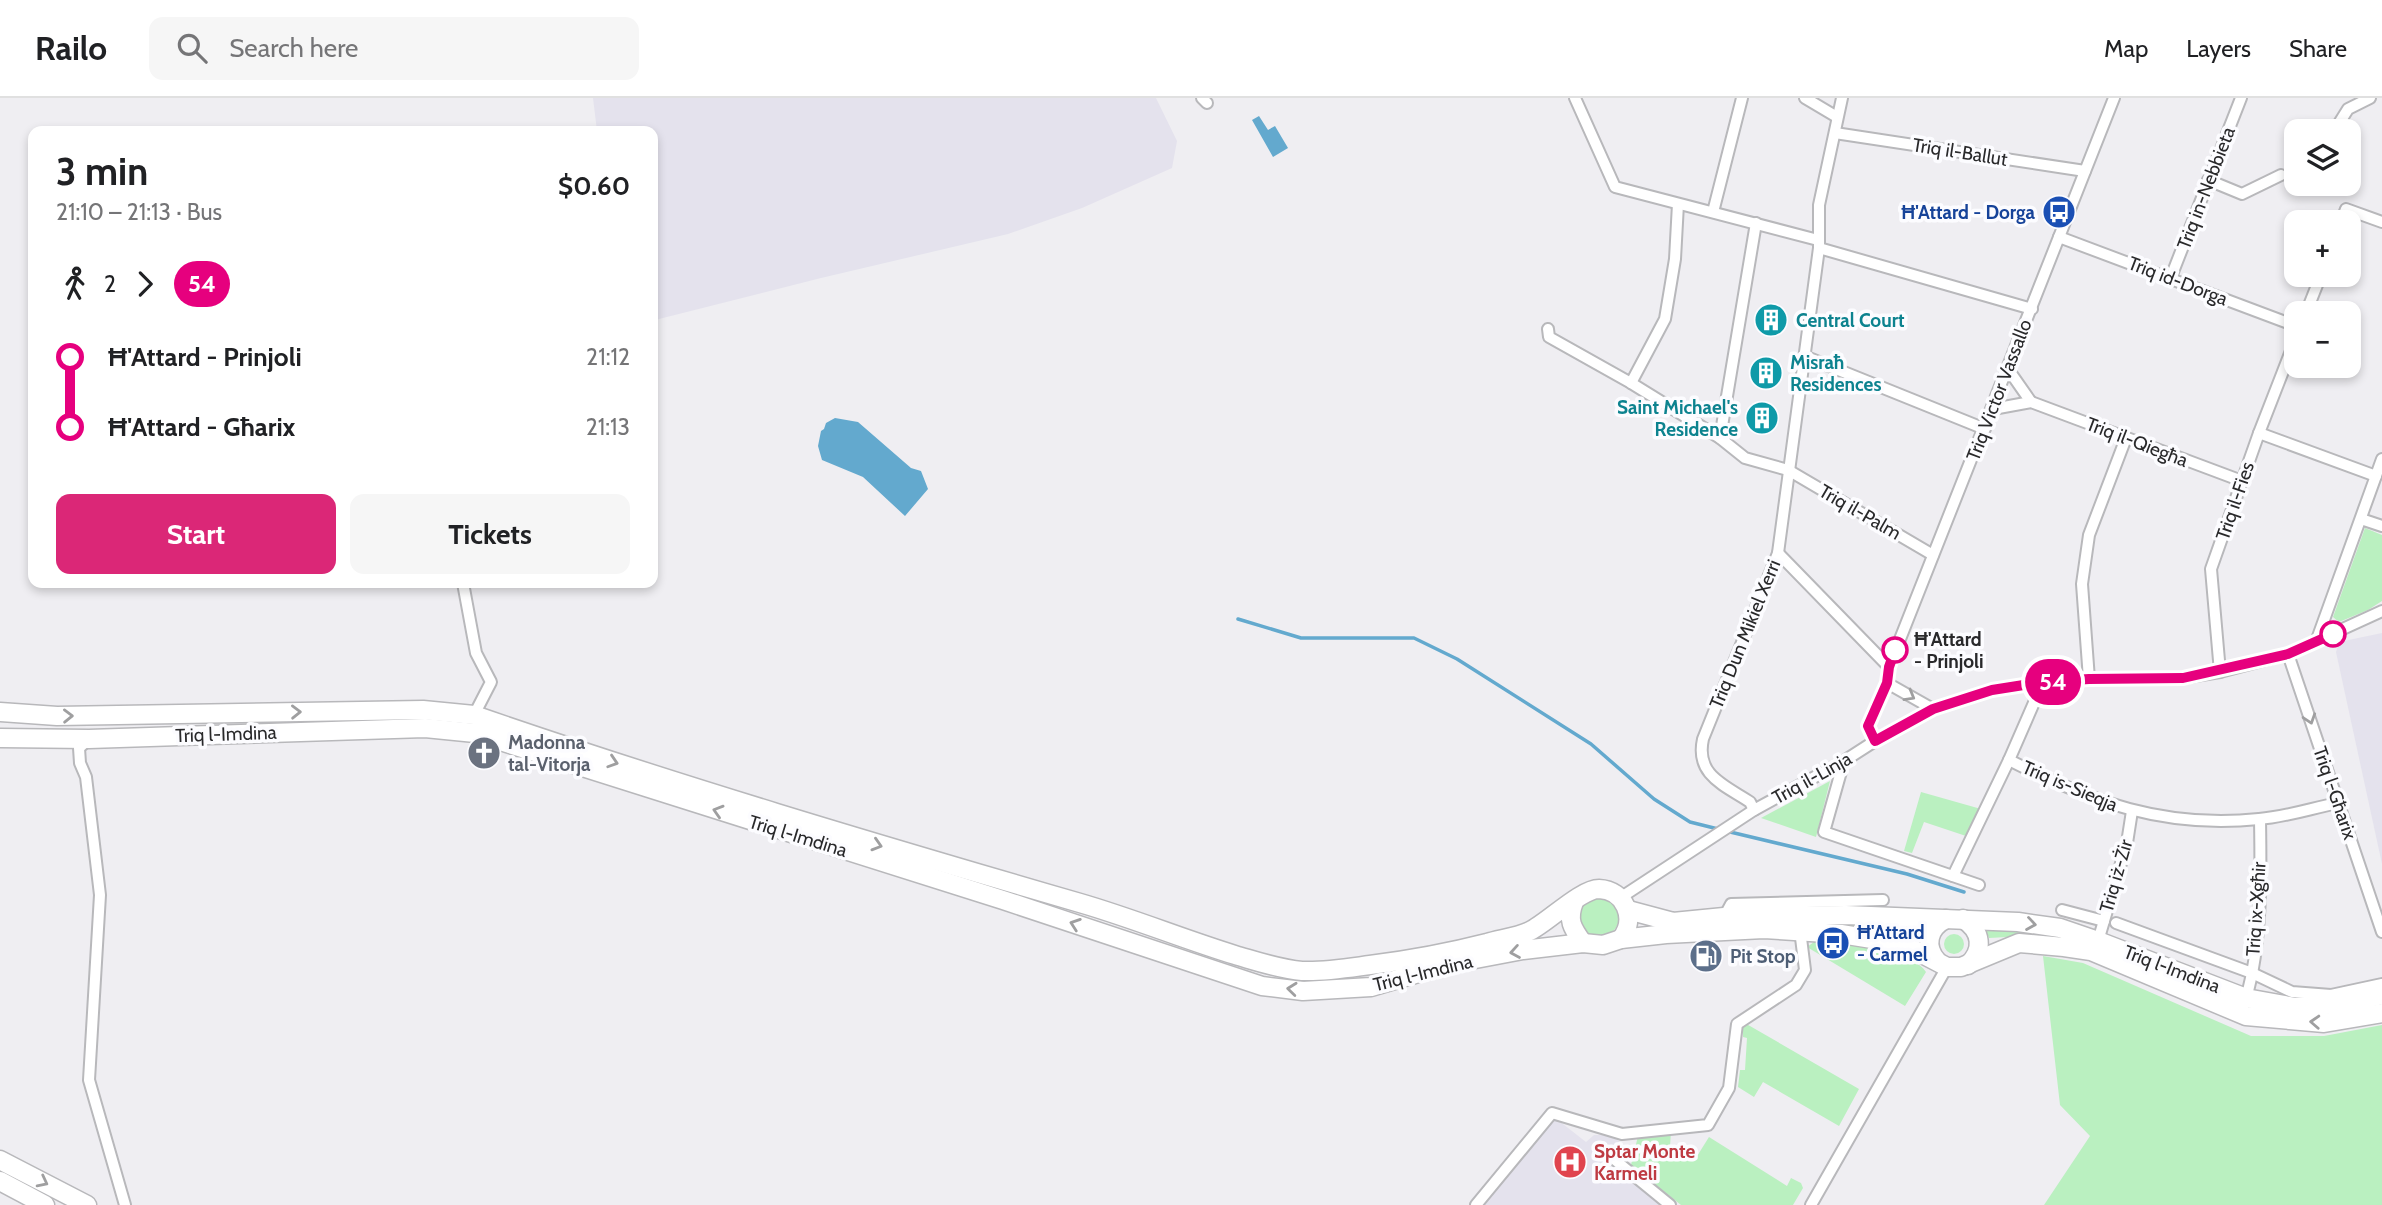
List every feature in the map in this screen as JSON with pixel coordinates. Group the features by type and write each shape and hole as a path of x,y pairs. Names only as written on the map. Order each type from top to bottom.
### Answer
{"highway":[{"name":"Triq l-Imdina","path":"0,712 57,716 423,710 474,715 776,815 1082,903 1268,965 1300,971 1332,970 1433,957 1528,932 1590,890 1601,889 1611,892 1624,904 1673,922 1843,908 2018,922 2060,928 2246,998 2295,1007 2342,1004 2382,995"},
{"name":"Triq l-Imdina","path":"0,738 89,739 425,728 475,733 1003,900 1262,986 1303,991 1371,986 1449,964 1523,950 1583,943 1611,944 1621,939 1666,934 1764,929 1800,930 1903,944 1954,968 1968,965 2019,943 2091,950 2246,1016 2324,1023 2382,1013"},
{"path":"1574,902 1569,919 1583,943"},
{"path":"1621,939 1628,931 1630,920 1624,904"},
{"path":"1942,964 1930,950 1930,937 1936,926 1955,919 1970,923 1979,937 1978,953 1968,965"},
{"path":"0,1160 87,1205"},
{"path":"0,1181 45,1205"}],"street":[{"path":"1576,98 1615,187 1756,223 2032,309"},
{"path":"1713,212 1742,98"},
{"path":"1805,98 1837,117"},
{"name":"Triq Dun Mikiel Xerri","path":"1754,810 1750,802 1707,772 1700,752 1778,553 1818,244 1819,205 1842,98"},
{"name":"Triq Victor Vassallo","path":"1875,741 1868,726 1887,683 1889,667 1993,409 2113,98"},
{"name":"Triq in-Nebbieta","path":"2171,277 2241,98"},
{"path":"2342,119 2348,109 2370,98"},
{"name":"Triq il-Ballut","path":"1835,133 2085,171"},
{"path":"2208,180 2242,194 2281,175"},
{"path":"1631,383 1665,319 1675,260 1678,204"},
{"path":"2361,214 2382,222"},
{"path":"1720,438 1756,223"},
{"name":"Triq id-Dorga","path":"2059,237 2284,321"},
{"name":"Triq il-Palm","path":"1548,329 1549,337 1631,383 1720,438 1745,458 1788,470 1933,555"},
{"path":"1804,356 1985,429"},
{"path":"1993,409 2031,402 2008,369"},
{"name":"Triq il-Fies","path":"2220,671 2211,569 2284,369"},
{"name":"Triq il-Qiegħa","path":"2031,402 2242,481"},
{"path":"2259,433 2376,476"},
{"path":"2089,679 2082,584 2087,547 2089,535 2126,438"},
{"path":"2316,642 2382,460"},
{"path":"2361,519 2382,526"},
{"path":"1778,553 1889,667"},
{"path":"464,588 476,653 491,682 474,715"},
{"name":"Triq il-Linja","path":"1624,904 1754,810 1933,709 1992,690 2043,682 2183,678 2220,671 2288,654 2382,611"},
{"name":"Triq l-Għarix","path":"2288,654 2382,932"},
{"path":"1953,876 2043,682"},
{"path":"1887,683 1933,709"},
{"path":"89,739 79,748 80,763 86,777 100,895 89,1080 125,1205"},
{"name":"Triq is-Sieqja","path":"2009,760 2065,788 2132,811 2194,821 2260,819 2338,803"},
{"path":"1844,761 1824,832 1979,885"},
{"name":"Triq iż-Żir","path":"2098,941 2126,843 2132,811"},
{"name":"Triq ix-Xgħir","path":"2246,998 2252,973 2261,888 2260,819"},
{"path":"1843,908 1883,900"},
{"path":"2062,910 2104,921"},
{"path":"2116,923 2252,973 2292,992 2331,995 2382,984"},
{"path":"1476,1205 1552,1113 1622,1134 1708,1125 1729,1088 1737,1024 1796,985 1805,970 1800,930"},
{"path":"1811,1205 1942,964"},
{"path":"1604,1151 1670,1205"}],"shaded area":[{"path":"593,98 1156,98 1177,141 1172,168 1082,208 1008,234 658,319 658,126 596,126"},
{"path":"2382,633 2382,864 2336,652 2339,642"},
{"name":"Sptar Monte Karmeli","path":"1554,1117 1586,1142 1594,1135 1611,1135 1621,1143 1628,1154 1619,1170 1661,1205 1481,1205"}],"green space":[{"path":"2365,528 2382,535 2382,601 2339,622 2333,617"},
{"path":"1830,781 1816,837 1761,818"},
{"path":"1921,792 1981,809 1966,836 1924,822 1912,853 1904,851"},
{"path":"1599,897 1613,903 1619,917 1613,931 1599,937 1585,931 1579,917 1585,903"},
{"path":"1818,922 1925,924 1919,934 1900,929 1818,925"},
{"path":"1985,928 2021,929 2056,936 2055,940 2025,936 1989,938"},
{"path":"1954,934 1961,937 1964,944 1961,951 1954,954 1947,951 1944,944 1947,937"},
{"path":"1814,942 1846,946 1846,943 1889,952 1911,960 1926,972 1905,1006 1807,947"},
{"path":"2043,956 2083,963 2251,1036 2324,1036 2382,1025 2382,1205 2044,1205 2090,1136 2060,1105"},
{"path":"1743,1022 1859,1089 1839,1126 1763,1082 1754,1097 1738,1087 1740,1070 1745,1070 1747,1038 1743,1037"},
{"path":"1671,1132 1670,1146 1686,1150 1694,1161 1709,1137 1787,1186 1791,1178 1801,1183 1803,1188 1793,1205 1681,1205 1631,1165 1638,1136"}],"water":[{"path":"1259,116 1268,130 1275,126 1288,148 1273,157 1252,120"},
{"path":"835,418 858,422 911,468 921,471 928,489 905,516 863,477 822,460 818,446 821,431 826,423"}],"waterway":[{"path":"1238,619 1301,638 1414,638 1457,659 1591,744 1654,799 1690,822 1718,829"},
{"path":"1726,831 1907,874 1964,892"}],"bus line":[{"name":"54","path":"1895,650 1887,683 1868,726 1875,741 1933,709 1992,690 2043,682 2089,679 2183,678 2288,654 2333,634"}],"place":[{"name":"Ħ'Attard - Dorga","path":"2059,212"},
{"name":"Central Court","path":"1771,320"},
{"name":"Misraħ Residences","path":"1766,373"},
{"name":"Saint Michael's Residence","path":"1762,418"},
{"name":"Ħ'Attard - Prinjoli","path":"1895,650"},
{"name":"Madonna tal-Vitorja","path":"484,753"},
{"name":"Ħ'Attard - Carmel","path":"1833,943"},
{"name":"Pit Stop","path":"1706,956"},
{"name":"Sptar Monte Karmeli","path":"1570,1162"}]}
